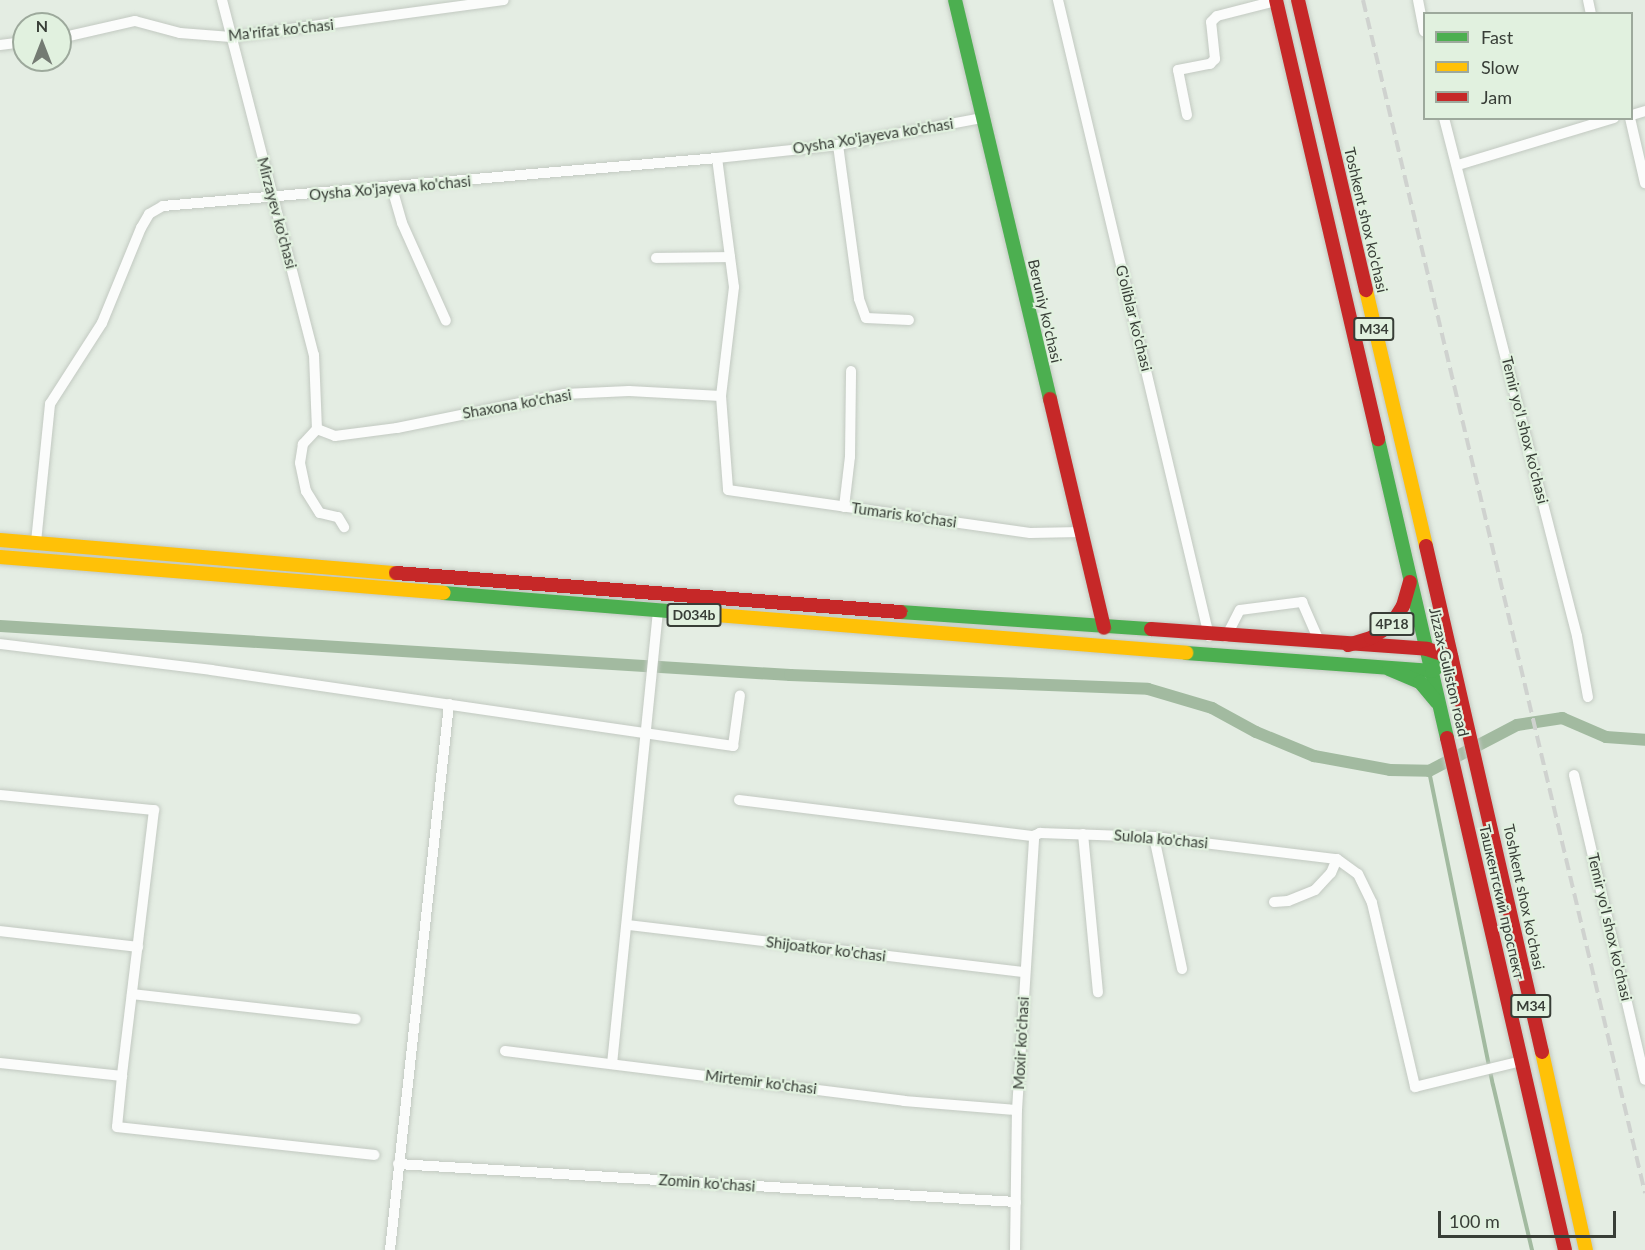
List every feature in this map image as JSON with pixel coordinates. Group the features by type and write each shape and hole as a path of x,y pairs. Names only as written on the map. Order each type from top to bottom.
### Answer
{"main road":[{"name":"Beruniy ko'chasi","path":"955,0 1104,628"},
{"name":"M34","path":"1276,0 1410,580"},
{"name":"Toshkent shox ko'chasi","path":"1298,0 1451,657"},
{"name":"D034b","path":"0,540 1104,628 1320,644 1426,649 1451,657"},
{"name":"D034b","path":"0,557 658,612 1389,669 1432,670"},
{"path":"1410,580 1422,585 1431,573"},
{"name":"4P18","path":"1348,645 1371,638 1391,625 1403,606 1410,580"},
{"name":"Jizzax-Guliston road","path":"1410,580 1455,772"},
{"path":"1432,670 1451,657"},
{"name":"Jizzax-Guliston road","path":"1451,657 1477,762"},
{"path":"1389,669 1420,682 1441,709"},
{"name":"Toshkent shox ko'chasi","path":"1477,762 1586,1250"},
{"name":"Ташкентский проспект","path":"1455,772 1565,1250"}],"street":[{"name":"Mirzayev ko'chasi","path":"222,0 314,355 317,429"},
{"name":"Ma'rifat ko'chasi","path":"72,35 135,21 180,33 231,37 504,0"},
{"name":"G'oliblar ko'chasi","path":"1058,0 1209,636"},
{"path":"1187,115 1178,70 1210,64 1215,59 1211,21 1217,16 1276,0"},
{"path":"1418,0 1423,22"},
{"name":"Oysha Xo'jayeva ko'chasi","path":"36,542 50,404 102,323 149,214 163,206 392,188 838,145 982,118"},
{"name":"Temir yo'l shox ko'chasi","path":"1445,120 1577,636 1588,697"},
{"path":"1458,165 1607,120"},
{"path":"1632,120 1645,183"},
{"path":"838,145 860,298 866,318 909,320"},
{"path":"717,158 734,287 721,396"},
{"path":"392,188 402,223 446,321"},
{"path":"656,258 730,257"},
{"path":"844,507 850,457 851,371"},
{"name":"Shaxona ko'chasi","path":"317,429 335,436 397,428 564,394 628,391 721,396"},
{"name":"Tumaris ko'chasi","path":"721,396 728,490 1030,533 1081,532"},
{"path":"317,429 303,444 300,463 306,491 320,513 338,517 344,527"},
{"path":"1226,637 1240,610 1302,602 1320,644"},
{"path":"612,1064 628,925 658,612"},
{"path":"0,644 449,704 733,746 740,695"},
{"path":"390,1250 449,704"},
{"name":"Temir yo'l shox ko'chasi","path":"1574,775 1645,1080"},
{"path":"0,795 154,810 117,1126 374,1155"},
{"name":"Sulola ko'chasi","path":"739,800 1034,836 1083,834 1154,837 1337,859"},
{"path":"1083,834 1098,992"},
{"name":"Moxir ko'chasi","path":"1015,1250 1017,1110 1034,836"},
{"path":"1154,837 1182,969"},
{"path":"1274,902 1288,901 1315,890 1332,873 1337,859 1358,874 1372,903 1415,1087 1522,1060"},
{"name":"Shijoatkor ko'chasi","path":"628,925 1024,972"},
{"path":"0,931 138,947"},
{"path":"132,994 356,1019"},
{"name":"Mirtemir ko'chasi","path":"505,1051 904,1101 1017,1110"},
{"path":"0,1063 122,1076"},
{"name":"Zomin ko'chasi","path":"398,1164 1016,1202"}],"waterway":[{"path":"0,626 790,675 1148,689 1212,708 1256,732 1314,756 1390,770 1429,771 1517,725 1562,718 1606,737 1645,740"},
{"path":"1429,771 1493,1085 1532,1250"}],"railway":[{"path":"1363,0 1645,1193"}],"traffic: fast":[{"path":"955,0 1050,399"},
{"path":"1378,439 1447,738"},
{"path":"444,593 692,613"},
{"path":"900,612 1151,629"},
{"path":"1186,653 1432,671 1451,657"},
{"path":"1389,669 1420,682 1437,702"}],"traffic: slow":[{"path":"1366,290 1426,546"},
{"path":"0,540 396,573"},
{"path":"0,557 444,593"},
{"path":"692,613 1186,653"},
{"path":"1542,1052 1586,1250"}],"traffic: jam":[{"path":"1276,0 1378,439"},
{"path":"1298,0 1366,290"},
{"path":"1050,399 1104,628"},
{"path":"1426,546 1542,1052"},
{"path":"396,573 900,612"},
{"path":"1348,645 1371,638 1391,625 1403,606 1410,582"},
{"path":"1151,629 1427,649 1451,657"},
{"path":"1447,738 1565,1250"}]}
